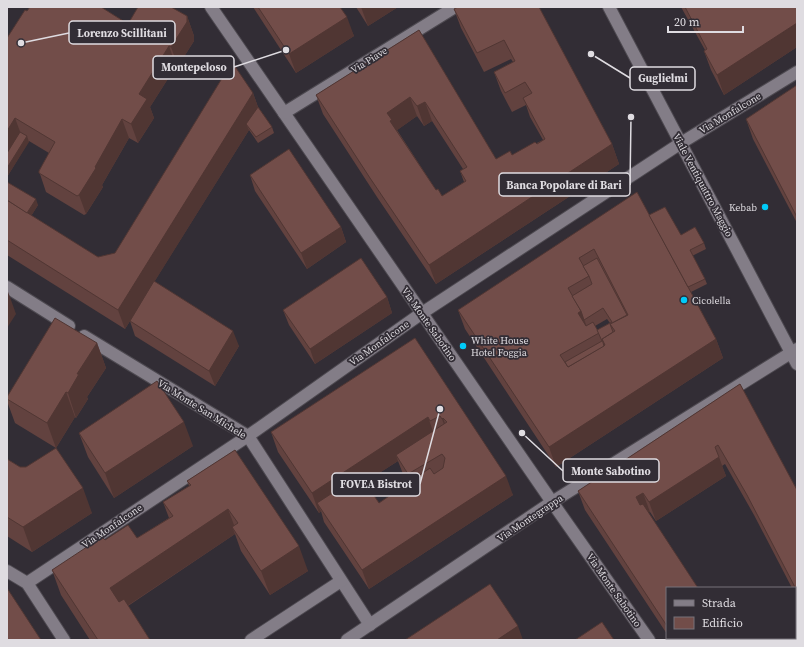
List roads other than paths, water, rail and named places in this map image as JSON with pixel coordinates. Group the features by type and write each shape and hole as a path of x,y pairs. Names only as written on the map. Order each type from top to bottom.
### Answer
{"street":[{"name":"Via Monte Sabotino","path":"211,7 552,502 649,640"},
{"name":"Via Piave","path":"284,113 455,7"},
{"name":"Viale Ventiquattro Maggio","path":"609,7 794,351 797,364"},
{"name":"Via Monfalcone","path":"27,583 248,436 422,313 681,143 797,72"},
{"name":"Via Monte San Michele","path":"7,287 128,364 248,436 370,625"},
{"name":"Via Montegrappa","path":"347,640 552,502 794,351"},
{"path":"7,571 27,583 64,640"},
{"path":"252,640 341,581"}],"place":[{"name":"Lorenzo Scillitani","path":"21,43"},
{"name":"Montepeloso","path":"286,50"},
{"name":"Guglielmi","path":"591,54"},
{"name":"Banca Popolare di Bari","path":"631,117"},
{"name":"Kebab","path":"765,207"},
{"name":"Cicolella","path":"684,300"},
{"name":"White House Hotel Foggia","path":"463,346"},
{"name":"FOVEA Bistrot","path":"440,409"},
{"name":"Monte Sabotino","path":"522,433"}]}
